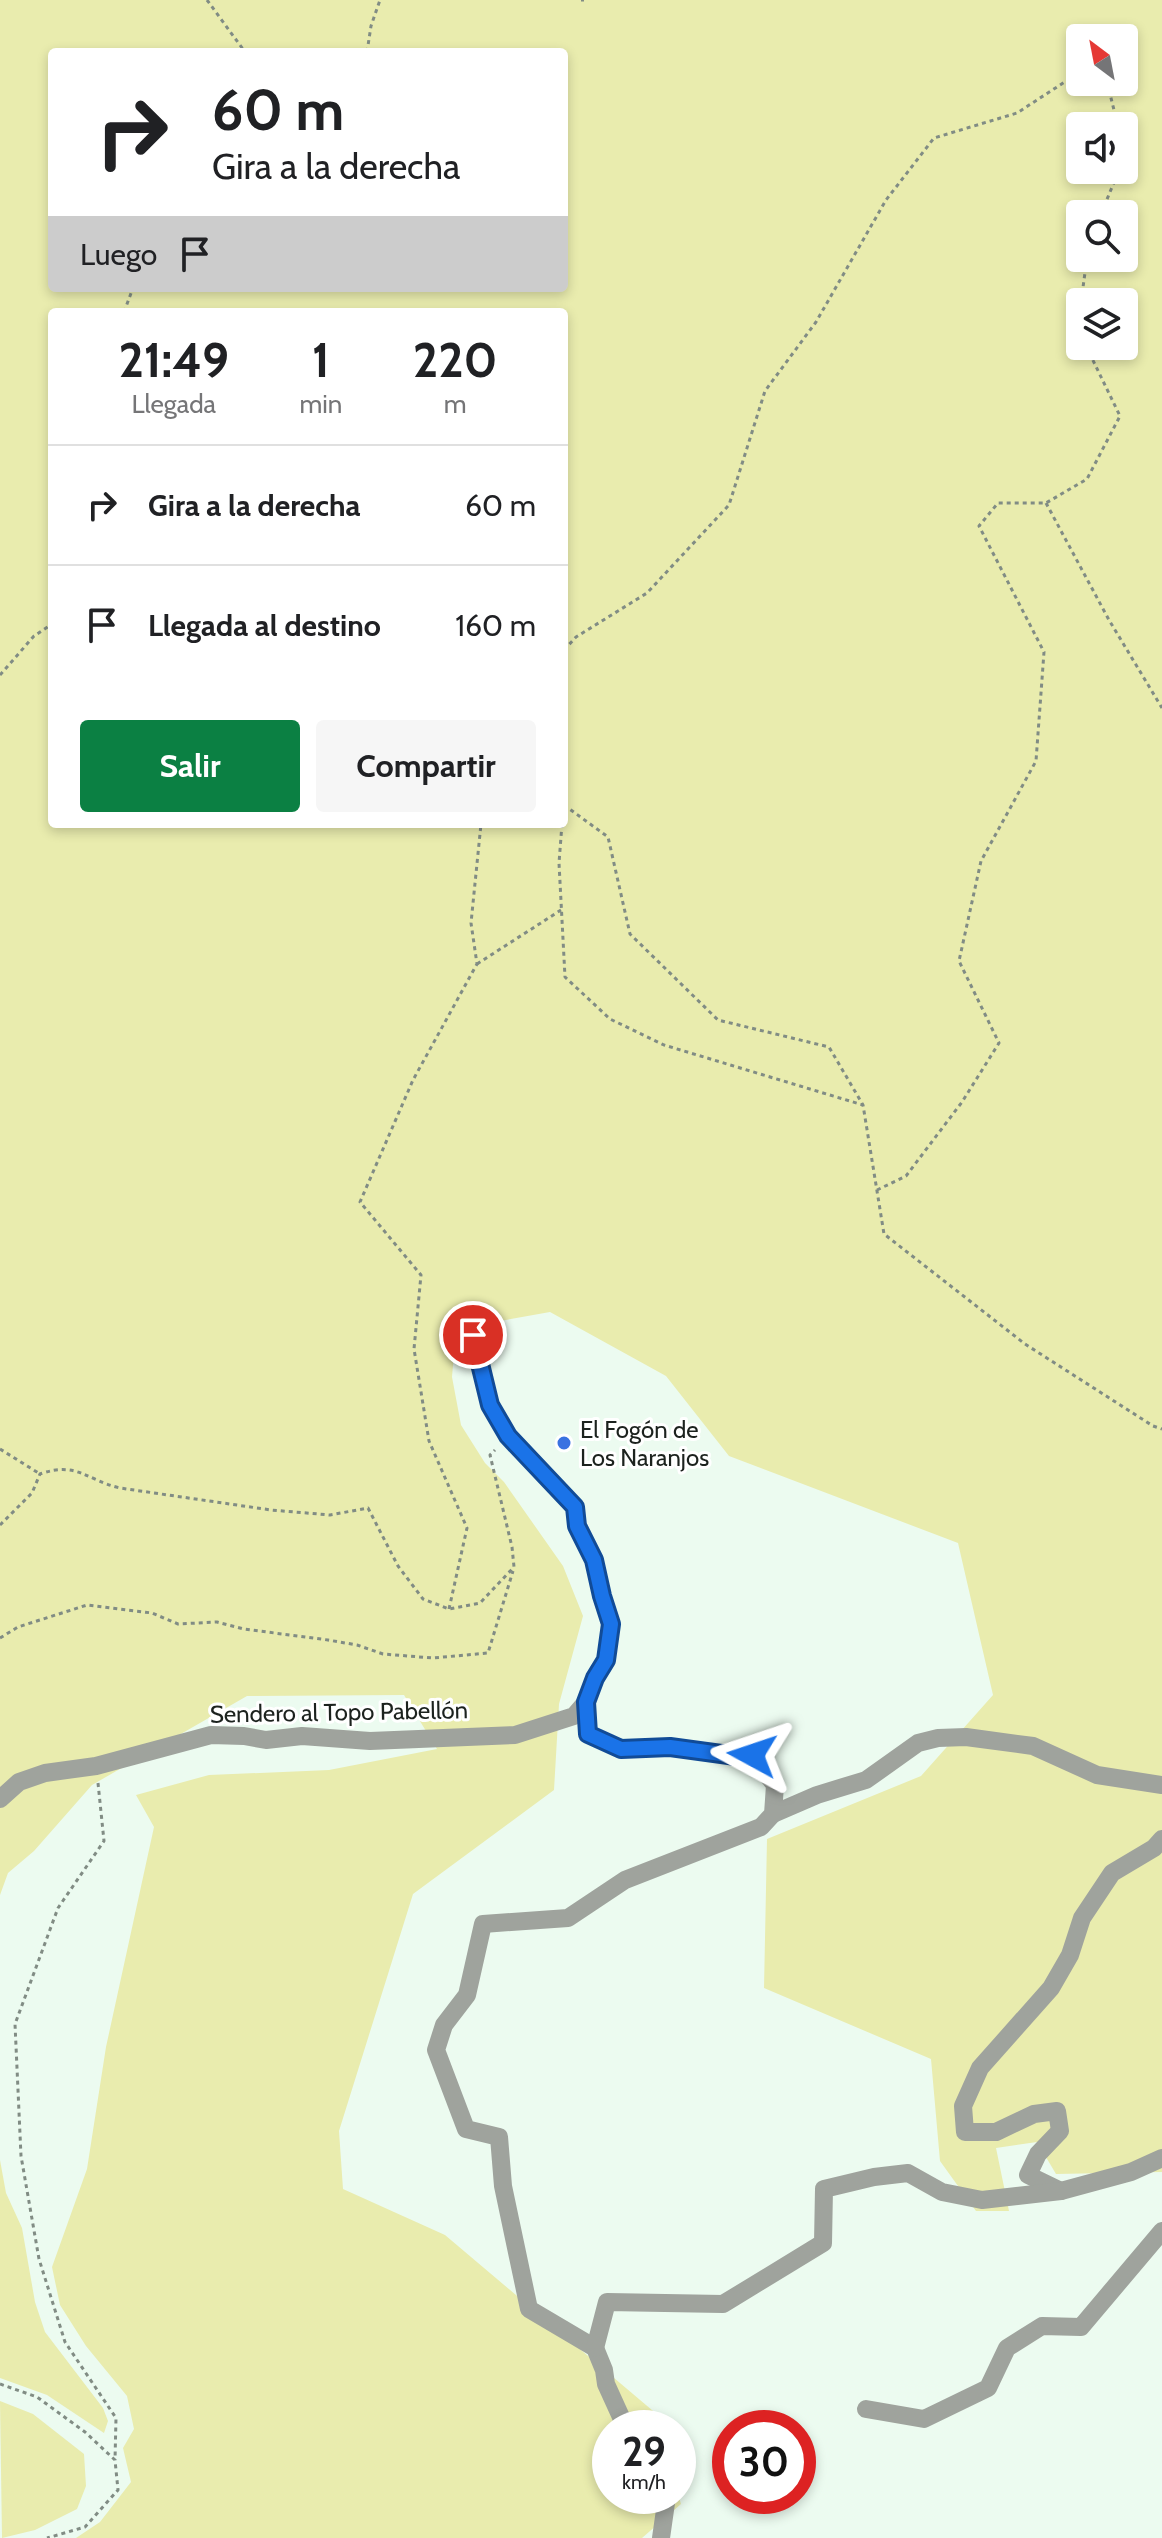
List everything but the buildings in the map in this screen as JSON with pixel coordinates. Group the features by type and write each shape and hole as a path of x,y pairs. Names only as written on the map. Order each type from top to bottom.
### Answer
{"street":[{"path":"473,1335 490,1405 508,1436 575,1507 577,1526 594,1560 611,1624 606,1660 586,1702 588,1734 621,1749 670,1747 736,1756 752,1755 775,1785 773,1814"},
{"name":"Sendero al Topo Pabellón","path":"0,1799 19,1782 56,1771 96,1766 211,1735 266,1740 302,1736 370,1741 515,1735 574,1716 586,1702"},
{"path":"595,2348 529,2309 503,2186 499,2137 466,2129 436,2050 444,2025 467,1995 483,1924 568,1918 625,1880 761,1827 773,1814 817,1795 866,1780 918,1743 938,1738 966,1737 1033,1746 1097,1775 1162,1785"},
{"path":"1061,2191 1028,2175 1038,2154 1060,2131 1057,2111 1034,2114 996,2132 965,2132 963,2106 980,2068 1051,1988 1070,1955 1082,1918 1112,1873 1154,1848 1162,1839"},
{"path":"618,2410 595,2348 607,2302 723,2304 823,2243 824,2189 874,2177 908,2173 942,2192 982,2200 1061,2191 1131,2172 1162,2158"},
{"path":"866,2409 924,2419 988,2388 1007,2348 1042,2326 1081,2327 1162,2231"},
{"path":"661,2538 664,2514"}],"path":[{"path":"207,0 242,48"},
{"path":"368,48 380,0"},
{"path":"568,646 576,637 647,593 729,505 765,391 816,322 886,200 934,138 1017,113 1066,81"},
{"path":"877,1190 906,1176 962,1102 999,1043 959,961 981,861 1036,761 1044,652 979,526 998,503 1046,503 1087,479 1120,416 1093,360"},
{"path":"1046,503 1109,620 1162,708"},
{"path":"0,675 34,636 48,627"},
{"path":"568,808 608,837 630,934 718,1020 829,1047 863,1105 884,1234 1025,1344 1162,1429"},
{"path":"477,964 471,923 481,828"},
{"path":"562,828 559,863 565,977 610,1019 664,1045 863,1105"},
{"path":"449,1609 467,1528 429,1441 414,1349 421,1275 360,1202 413,1080 477,964 562,910"},
{"path":"0,1638 18,1627 87,1605 152,1613 178,1624 217,1622 244,1629 328,1640 383,1654 433,1658 488,1653 514,1567 490,1455 508,1436"},
{"path":"0,1449 40,1474"},
{"path":"0,1525 32,1493 40,1474 57,1468 75,1469 100,1483 120,1488 271,1510 330,1515 368,1508 398,1566 423,1599 449,1609 480,1603 514,1567"},
{"path":"47,2538 85,2527 118,2490 116,2418 65,2342 39,2259 21,2156 15,2024 58,1908 104,1841 96,1766"},
{"path":"0,2384 37,2397 85,2432 115,2460"}],"green space":[{"path":"0,0 1162,0 1162,2172 1056,2174 1037,2142 996,2148 1009,2211 976,2211 940,2161 931,2059 764,1988 767,1839 921,1776 993,1695 958,1543 729,1456 666,1376 550,1312 456,1329 452,1377 461,1425 485,1463 504,1482 563,1566 583,1616 559,1704 554,1790 413,1894 339,2131 343,2189 445,2235 652,2410 592,2410 592,2514 670,2514 642,2538 76,2538 100,2522 131,2482 123,2448 134,2429 127,2396 86,2346 60,2305 52,2267 87,2169 106,2047 154,1827 136,1795 209,1775 329,1770 437,1749 404,1695 247,1696 92,1785 34,1851 8,1873 0,1895"},
{"path":"0,2160 6,2193 22,2228 35,2302 45,2332 103,2408 108,2421 104,2433 47,2395 0,2378"},
{"path":"0,2401 33,2414 84,2454 86,2486 77,2509 35,2530 2,2538"}],"place":[{"name":"El Fogón de Los Naranjos","path":"564,1443"}],"route":[{"path":"473,1335 490,1405 508,1436 575,1507 577,1526 594,1560 611,1624 606,1660 586,1702 588,1734 621,1749 670,1747 736,1756 752,1755"}]}
